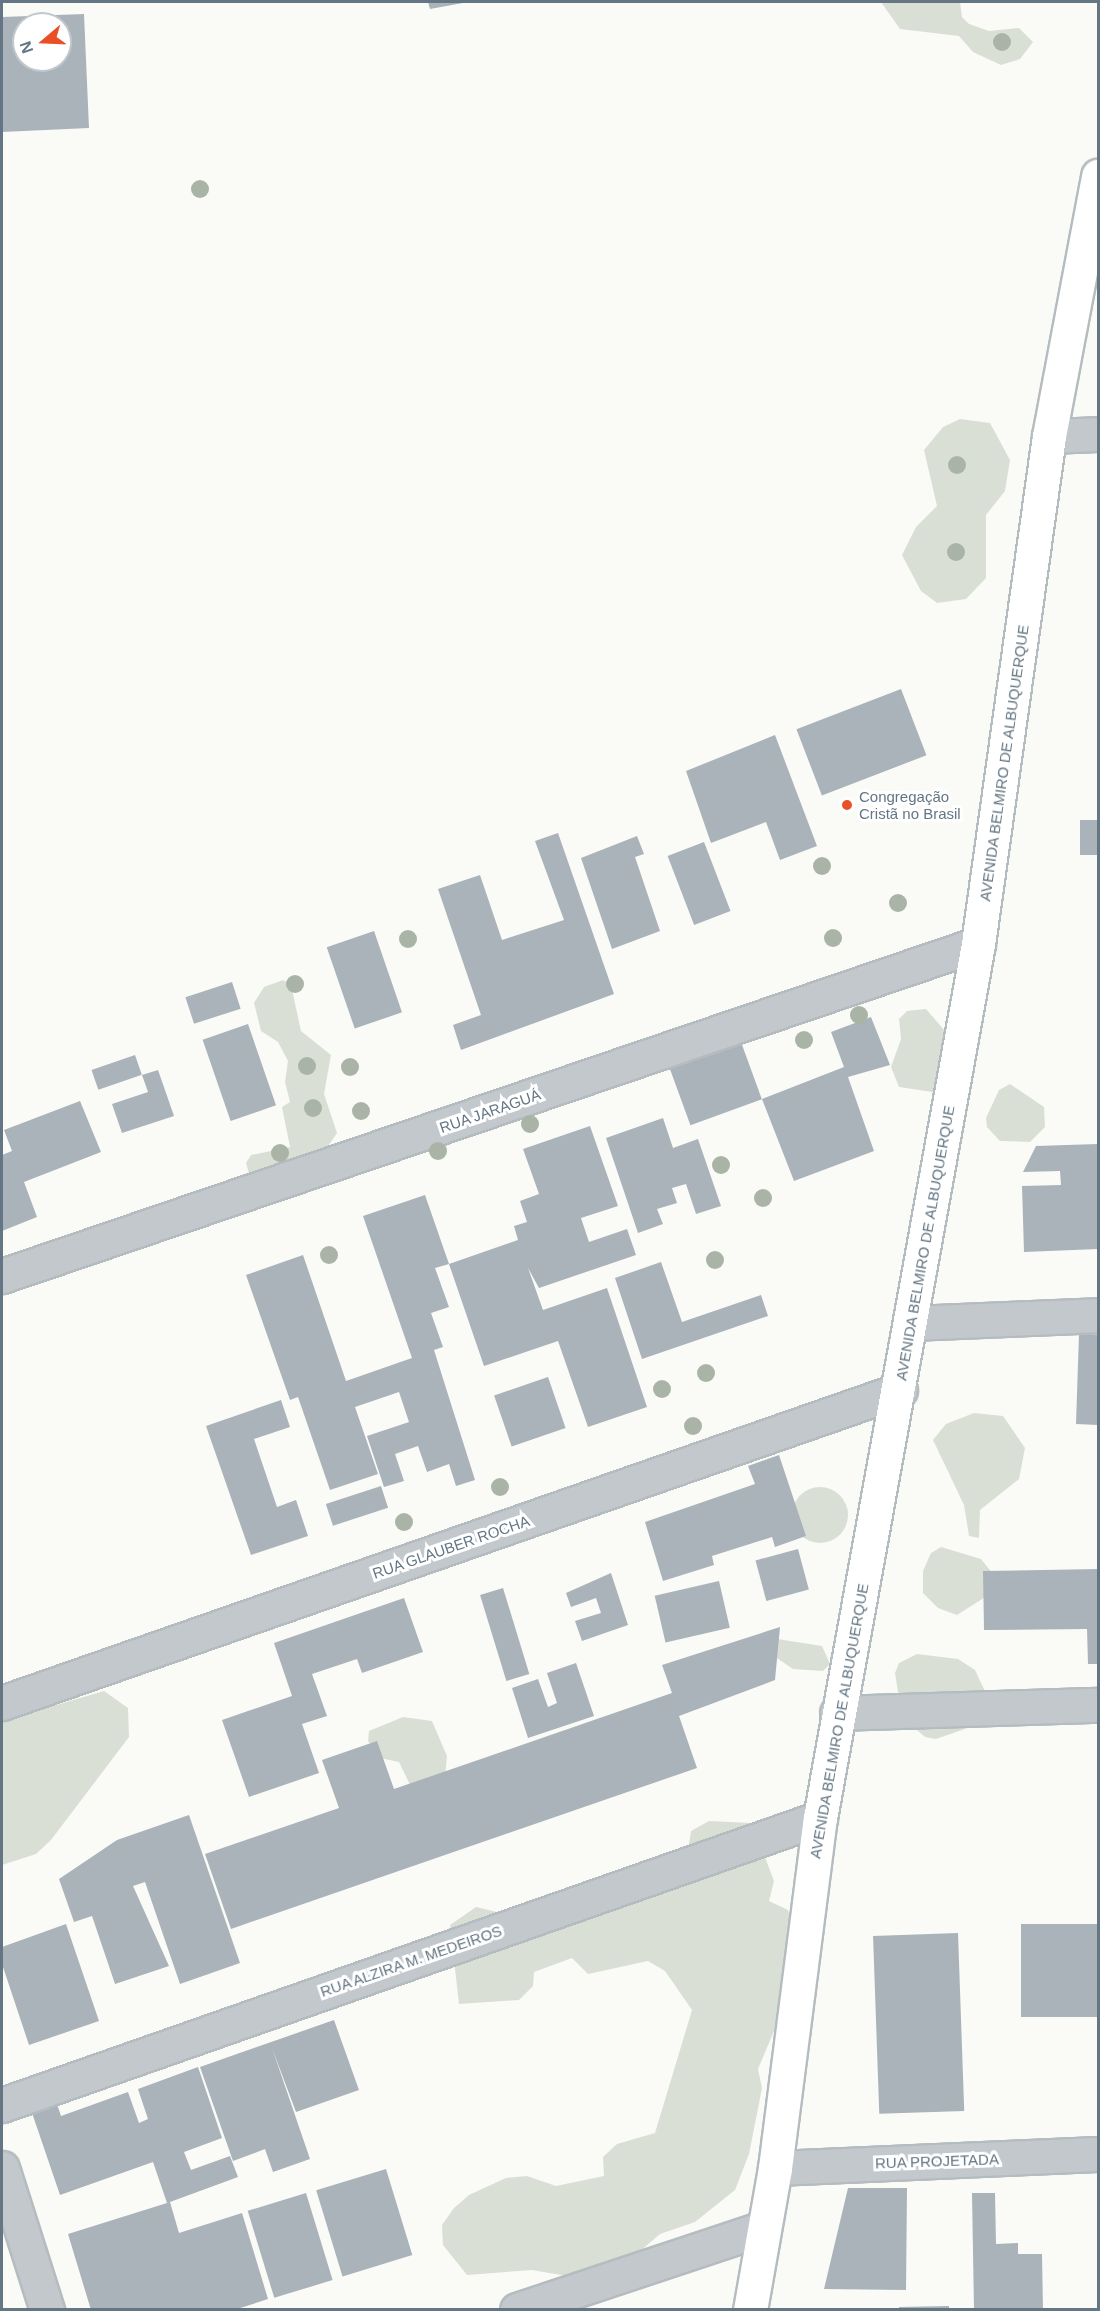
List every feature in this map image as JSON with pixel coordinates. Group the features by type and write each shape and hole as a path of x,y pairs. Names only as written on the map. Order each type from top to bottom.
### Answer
{"main road":[{"name":"AVENIDA BELMIRO DE ALBUQUERQUE","path":"750,2310 775,2168 820,1818 837,1713 900,1390 978,944 1049,436 1098,176"}],"street":[{"path":"1049,436 1098,434"},
{"name":"RUA JARAGUÁ","path":"2,1276 978,944"},
{"path":"910,1323 1098,1315"},
{"name":"RUA GLAUBER ROCHA","path":"2,1703 900,1390"},
{"path":"837,1713 1098,1705"},
{"name":"RUA ALZIRA M. MEDEIROS","path":"2,2105 820,1818"},
{"name":"RUA PROJETADA","path":"775,2168 1098,2154"},
{"path":"2,2168 47,2310"},
{"path":"517,2310 763,2228"}],"shaded area":[{"path":"881,2 960,2 962,17 969,24 989,31 1019,28 1033,42 1020,59 1001,65 973,52 959,36 900,29"},
{"path":"960,419 990,423 1010,460 1005,491 986,515 986,578 966,599 937,603 921,591 902,555 916,527 937,506 924,450 943,427"},
{"path":"283,980 291,985 301,1031 331,1055 324,1094 337,1133 326,1149 252,1184 246,1163 251,1155 290,1147 282,1107 290,1102 285,1082 288,1061 278,1042 261,1031 254,1003 264,987"},
{"path":"926,1009 945,1031 939,1093 899,1087 891,1067 901,1039 899,1019 907,1011"},
{"path":"1010,1084 1044,1107 1045,1127 1030,1142 1000,1141 987,1127 986,1118 999,1090"},
{"path":"974,1413 1003,1416 1025,1448 1019,1479 980,1510 979,1538 969,1536 964,1505 933,1440 946,1424"},
{"path":"814,1487 826,1487 840,1495 848,1509 846,1526 840,1535 826,1543 814,1543 797,1531 792,1521 792,1509 804,1492"},
{"path":"941,1547 981,1559 993,1574 990,1594 957,1615 938,1608 923,1593 923,1571 931,1553"},
{"path":"771,1638 822,1646 830,1664 823,1671 793,1669 768,1652"},
{"path":"917,1654 958,1659 975,1670 991,1704 985,1722 936,1739 925,1737 902,1717 895,1673 899,1663"},
{"path":"104,1691 128,1708 129,1737 51,1840 36,1854 2,1865 2,1721"},
{"path":"403,1717 432,1721 447,1756 445,1777 412,1789 399,1762 380,1758 368,1741 369,1731"},
{"path":"709,1821 752,1823 774,1881 769,1901 788,1910 793,1930 774,2031 758,2069 762,2088 749,2154 735,2190 695,2222 660,2234 631,2259 573,2277 532,2270 467,2275 443,2245 442,2225 454,2208 469,2195 506,2178 527,2176 556,2186 604,2176 603,2157 617,2144 655,2133 692,2010 665,1971 648,1961 588,1974 572,1958 534,1972 533,1986 519,2000 459,2004 450,1925 476,1907 497,1912 512,1928 585,1911 610,1912 688,1851 691,1831"}],"building":[{"path":"428,2 463,2 463,3 430,9"},
{"path":"72,14 84,14 89,128 2,132 2,17 12,17 12,72 72,72"},
{"path":"901,689 926,755 822,795 796,729"},
{"path":"775,735 817,846 780,860 766,822 711,843 686,771"},
{"path":"1080,820 1098,820 1098,855 1080,855"},
{"path":"558,833 614,994 461,1050 453,1025 481,1015 438,889 480,875 502,940 564,920 535,841"},
{"path":"637,836 644,854 635,857 660,931 612,949 581,858"},
{"path":"704,842 731,911 694,925 668,856"},
{"path":"374,931 402,1012 355,1029 327,947"},
{"path":"232,982 241,1009 194,1024 185,997"},
{"path":"871,1017 890,1065 848,1077 874,1151 794,1181 762,1099 844,1067 831,1032"},
{"path":"248,1024 276,1105 231,1121 203,1040"},
{"path":"741,1042 762,1099 690,1125 670,1068"},
{"path":"135,1055 142,1075 98,1090 92,1070"},
{"path":"158,1070 174,1116 122,1133 112,1104 148,1092 142,1075"},
{"path":"80,1101 101,1152 24,1182 37,1217 2,1231 2,1155 12,1151 4,1130"},
{"path":"663,1118 673,1148 698,1139 721,1206 696,1214 686,1184 672,1188 677,1203 657,1209 663,1224 638,1233 606,1138"},
{"path":"590,1126 618,1206 581,1218 589,1242 627,1229 636,1255 539,1288 528,1268 543,1310 607,1288 647,1407 588,1427 558,1341 484,1366 449,1264 518,1240 514,1226 527,1222 520,1201 539,1194 523,1149"},
{"path":"1098,1144 1098,1249 1024,1252 1022,1186 1061,1185 1060,1171 1023,1172 1036,1146"},
{"path":"425,1195 449,1264 435,1268 449,1307 431,1313 443,1347 434,1350 475,1480 456,1486 449,1464 427,1472 418,1446 395,1454 404,1481 384,1487 367,1436 409,1422 399,1392 355,1407 378,1474 330,1490 298,1397 290,1400 246,1275 303,1255 346,1381 412,1358 363,1216"},
{"path":"661,1262 682,1322 761,1295 768,1316 642,1359 615,1278"},
{"path":"1079,1334 1098,1335 1098,1425 1076,1424"},
{"path":"548,1377 566,1428 512,1447 494,1396"},
{"path":"281,1400 290,1427 254,1439 277,1507 296,1500 308,1536 251,1555 206,1426"},
{"path":"779,1455 806,1536 775,1547 772,1537 712,1556 714,1565 663,1581 645,1522 755,1484 748,1466"},
{"path":"381,1486 388,1508 333,1526 326,1504"},
{"path":"798,1549 809,1590 766,1601 755,1560"},
{"path":"1098,1569 1098,1664 1088,1664 1087,1629 984,1630 983,1571"},
{"path":"611,1573 628,1625 582,1641 575,1621 601,1613 596,1598 571,1607 566,1593"},
{"path":"719,1581 730,1628 665,1643 655,1596"},
{"path":"503,1588 529,1674 506,1681 480,1595"},
{"path":"404,1598 423,1652 362,1673 357,1659 312,1674 327,1716 302,1724 319,1773 249,1797 222,1720 292,1696 274,1643"},
{"path":"780,1627 775,1680 679,1716 697,1768 231,1929 205,1854 339,1808 322,1760 377,1741 394,1789 672,1693 662,1665"},
{"path":"576,1663 594,1716 528,1738 512,1688 538,1679 548,1707 557,1703 547,1673"},
{"path":"189,1815 240,1963 180,1984 145,1882 133,1886 169,1966 115,1984 92,1916 74,1922 59,1879 117,1840"},
{"path":"66,1924 99,2021 29,2045 2,1964 2,1947"},
{"path":"1021,1924 1098,1924 1098,2017 1021,2017"},
{"path":"958,1933 964,2111 879,2114 873,1936"},
{"path":"334,2020 359,2090 296,2112 272,2048 310,2159 273,2172 265,2149 233,2161 200,2067"},
{"path":"198,2067 222,2138 184,2152 191,2170 230,2156 238,2177 170,2202 179,2233 242,2213 268,2299 234,2310 91,2310 68,2234 167,2203 153,2162 60,2195 31,2110 56,2101 61,2116 128,2092 139,2123 148,2119 138,2089"},
{"path":"386,2169 412,2255 343,2276 316,2190"},
{"path":"848,2188 907,2188 906,2290 824,2289"},
{"path":"306,2193 333,2280 274,2298 248,2211"},
{"path":"972,2193 995,2193 996,2244 1018,2243 1018,2254 1042,2254 1043,2310 974,2310"},
{"path":"949,2306 949,2310 899,2310 899,2307"}],"place":[{"name":"Congregação Cristã no Brasil","path":"847,805"}]}
